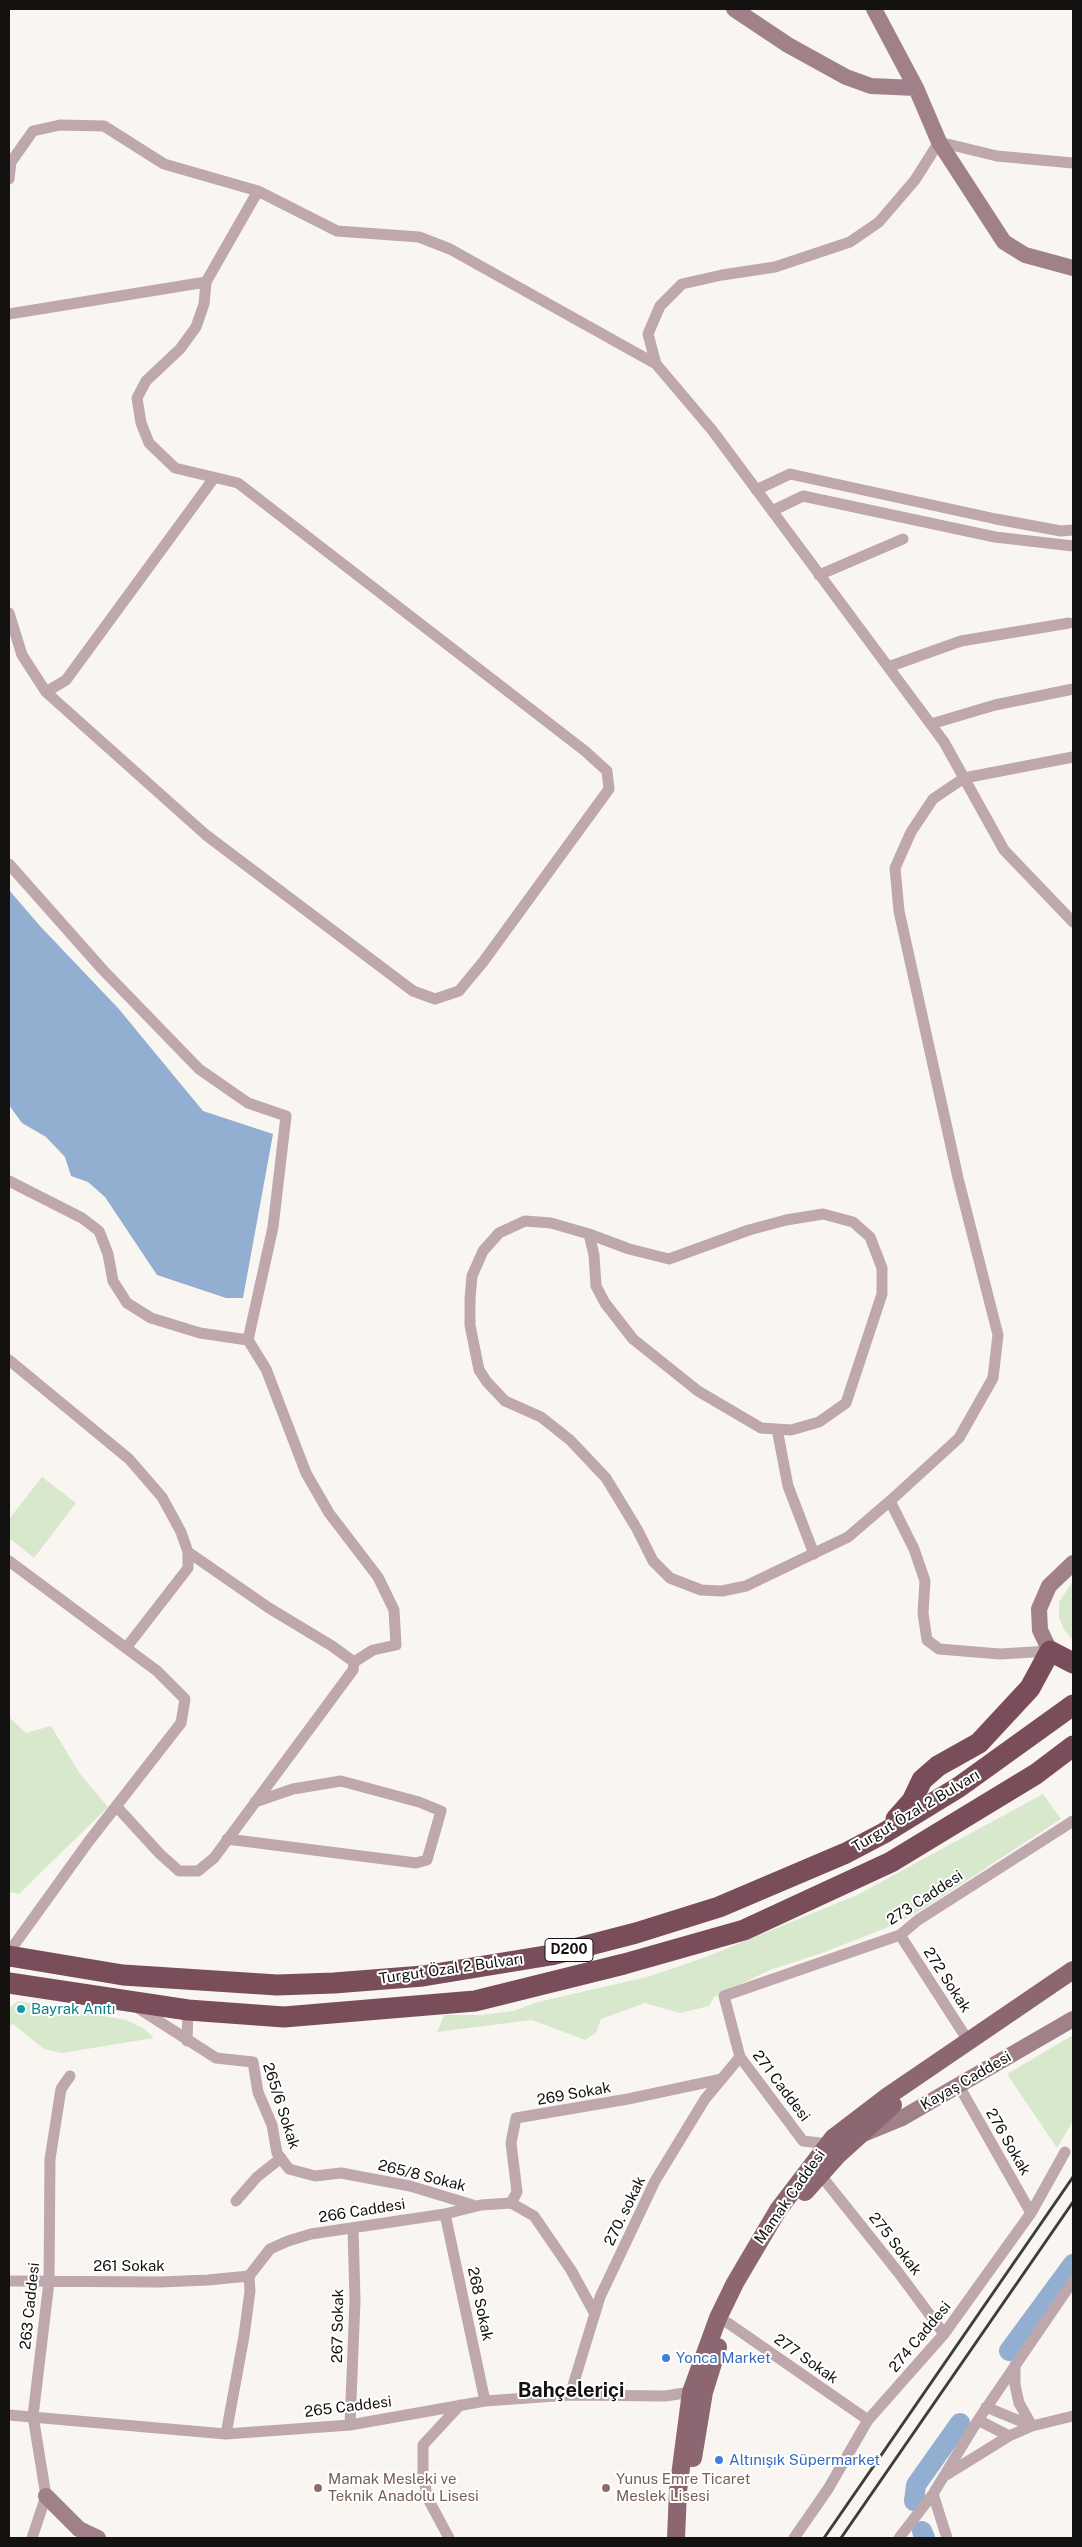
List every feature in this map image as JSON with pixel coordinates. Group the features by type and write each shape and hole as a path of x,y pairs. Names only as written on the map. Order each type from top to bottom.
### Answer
{"highway":[{"path":"884,1832 912,1801 922,1780 938,1766 979,1744 1030,1688 1050,1651 1073,1663"},
{"name":"Turgut Özal 2 Bulvarı","path":"9,1956 123,1974 277,1985 334,1983 423,1976 551,1955 636,1933 718,1906 778,1883 846,1853 959,1786 1073,1705"},
{"name":"Turgut Özal 2 Bulvarı","path":"9,1983 188,2010 284,2016 475,2001 624,1964 744,1930 891,1862 1036,1774 1073,1746"}],"main road":[{"name":"Mamak Caddesi","path":"676,2538 679,2482 690,2392 706,2346 740,2274 778,2210 875,2106 1073,1970"},
{"name":"Mamak Caddesi","path":"851,2133 1073,1982"},
{"name":"Mamak Caddesi","path":"686,2538 689,2492 697,2426 716,2351 728,2323 772,2238 820,2173 833,2149"}],"street":[{"path":"734,9 788,46 846,77 871,86 916,88"},
{"path":"874,9 916,88 939,142 1004,242 1025,255 1073,268"},
{"path":"9,179 11,162 33,131 60,125 104,126 164,164 258,191 337,231 419,237 450,249 656,364 712,430 944,742 1004,850 1073,922"},
{"path":"939,142 997,156 1073,163"},
{"path":"656,364 648,334 660,306 682,284 722,274 775,267 850,242 879,222 915,180 939,142"},
{"path":"9,612 22,655 46,692 206,836 413,991 435,999 459,990 483,962 609,789 607,771 585,751 238,483 175,468 149,443 141,423 137,398 146,381 180,349 196,327 204,304 206,282 258,191"},
{"path":"9,314 206,282"},
{"path":"756,490 790,474 996,519 1061,531 1073,530"},
{"path":"46,692 66,680 214,478"},
{"path":"772,511 803,496 995,537 1073,546"},
{"path":"819,575 903,539"},
{"path":"888,667 961,641 1069,623"},
{"path":"930,724 995,705 1073,689"},
{"path":"589,1234 594,1255 596,1286 605,1303 633,1340 698,1391 761,1428 791,1430 819,1422 846,1403 882,1294 882,1268 870,1237 853,1222 823,1214 786,1220 749,1230 669,1259 629,1250 589,1234 550,1223 526,1221 499,1233 483,1251 472,1276 470,1325 479,1370 487,1382 506,1401 541,1417 570,1440 600,1471 637,1529 653,1561 670,1578 701,1590 722,1591 746,1586 848,1538 959,1438 993,1378 998,1335 958,1178 900,911 895,868 910,832 933,799 964,778 1073,757"},
{"path":"9,864 103,970 199,1069 248,1103 286,1116 274,1227 248,1340 266,1369 306,1473 329,1513 378,1577 394,1610 396,1645 374,1650 354,1662"},
{"path":"9,1181 82,1218 99,1231 108,1254 113,1281 127,1303 151,1318 200,1333 248,1340"},
{"path":"9,1360 129,1459 162,1497 181,1532 188,1552 188,1568 126,1648"},
{"path":"777,1429 788,1486 814,1554"},
{"path":"890,1501 914,1549 925,1581 923,1613 927,1640 939,1649 1000,1654 1050,1651 1040,1630 1039,1609 1049,1586 1071,1562"},
{"path":"188,1552 354,1662"},
{"path":"9,1562 157,1671 185,1699 182,1723 116,1806 9,1952"},
{"path":"116,1806 160,1854 179,1871 198,1871 214,1858 228,1840 353,1670 354,1662"},
{"path":"228,1840 416,1863 427,1860 441,1811 419,1802 340,1781 293,1789 255,1802"},
{"name":"273 Caddesi","path":"724,1996 900,1935 918,1920 1073,1821"},
{"name":"272 Sokak","path":"900,1935 969,2042"},
{"name":"271 Caddesi","path":"724,1996 740,2058 803,2141 833,2149"},
{"name":"265/6 Sokak","path":"126,2000 216,2058 253,2062 258,2092 272,2125 277,2153 289,2169 315,2176 341,2173 359,2176"},
{"path":"187,2040 188,2010"},
{"name":"Kayaş Caddesi","path":"851,2133 902,2118 1073,2019"},
{"name":"270. sokak","path":"570,2395 600,2297 655,2181 705,2099 740,2058"},
{"name":"263 Caddesi","path":"32,2538 46,2496 33,2416 49,2282 50,2159 62,2089 70,2076"},
{"name":"269 Sokak","path":"511,2203 517,2192 511,2143 516,2118 628,2099 722,2079"},
{"name":"276 Sokak","path":"959,2086 1031,2213"},
{"name":"274 Caddesi","path":"794,2538 828,2490 868,2420 944,2334 1031,2213 1064,2152"},
{"path":"236,2201 257,2178 281,2158"},
{"name":"275 Sokak","path":"820,2173 944,2334"},
{"name":"265/8 Sokak","path":"359,2176 410,2186 477,2206"},
{"path":"511,2203 534,2216 571,2270 595,2314"},
{"name":"266 Caddesi","path":"249,2276 270,2249 311,2234 445,2214 477,2206 511,2203"},
{"name":"268 Sokak","path":"445,2214 485,2400"},
{"name":"267 Sokak","path":"350,2425 355,2300 353,2228"},
{"path":"226,2434 247,2319 250,2291 249,2276"},
{"name":"261 Sokak","path":"9,2281 208,2280 249,2276"},
{"path":"899,2538 933,2494 986,2407 1073,2281"},
{"name":"277 Sokak","path":"728,2323 868,2420"},
{"path":"1015,2365 1019,2403 1032,2426"},
{"name":"265 Caddesi","path":"9,2415 226,2434 350,2425 485,2400 570,2395 665,2396 690,2392"},
{"path":"449,2538 428,2497 423,2472 423,2445 460,2405"},
{"path":"986,2407 1032,2426"},
{"path":"944,2476 1009,2436 1032,2426 1073,2416"},
{"path":"978,2420 1009,2436"},
{"path":"933,2494 947,2538"},
{"path":"46,2496 79,2529 98,2538"}],"green space":[{"path":"42,1477 76,1503 34,1558 9,1538 9,1519"},
{"path":"1073,1581 1073,1641 1065,1631 1059,1618 1059,1602"},
{"path":"9,1717 26,1733 51,1726 80,1774 108,1807 19,1894 9,1892"},
{"path":"1043,1794 1061,1819 923,1909 894,1925 819,1954 770,1970 714,1997 709,2006 680,2013 645,2003 601,2019 596,2033 585,2040 532,2020 437,2032 444,2015 481,2015 513,2011 538,2002 647,1977 706,1957 857,1895"},
{"path":"18,2001 126,2020 143,2028 154,2038 62,2053 44,2049 13,2024 9,2026 9,2008"},
{"path":"1073,2035 1073,2121 1057,2148 1007,2074"}],"water":[{"path":"9,890 40,926 118,1008 203,1111 273,1134 243,1298 226,1298 157,1275 105,1197 88,1182 71,1176 65,1157 46,1137 22,1123 9,1105"}],"waterway":[{"path":"1009,2351 1073,2264"},
{"path":"914,2501 916,2485 960,2423"},
{"path":"922,2531 925,2538"}],"railway":[{"path":"824,2538 1073,2177"},
{"path":"841,2538 1073,2202"}],"place":[{"name":"Bayrak Anıtı","path":"21,2009"},
{"name":"Yonca Market","path":"666,2358"},
{"name":"Altınışık Süpermarket","path":"719,2460"},
{"name":"Mamak Mesleki ve Teknik Anadolu Lisesi","path":"318,2488"},
{"name":"Yunus Emre Ticaret Meslek Lisesi","path":"606,2488"}],"district":[{"name":"Bahçeleriçi","path":"571,2391"}]}
